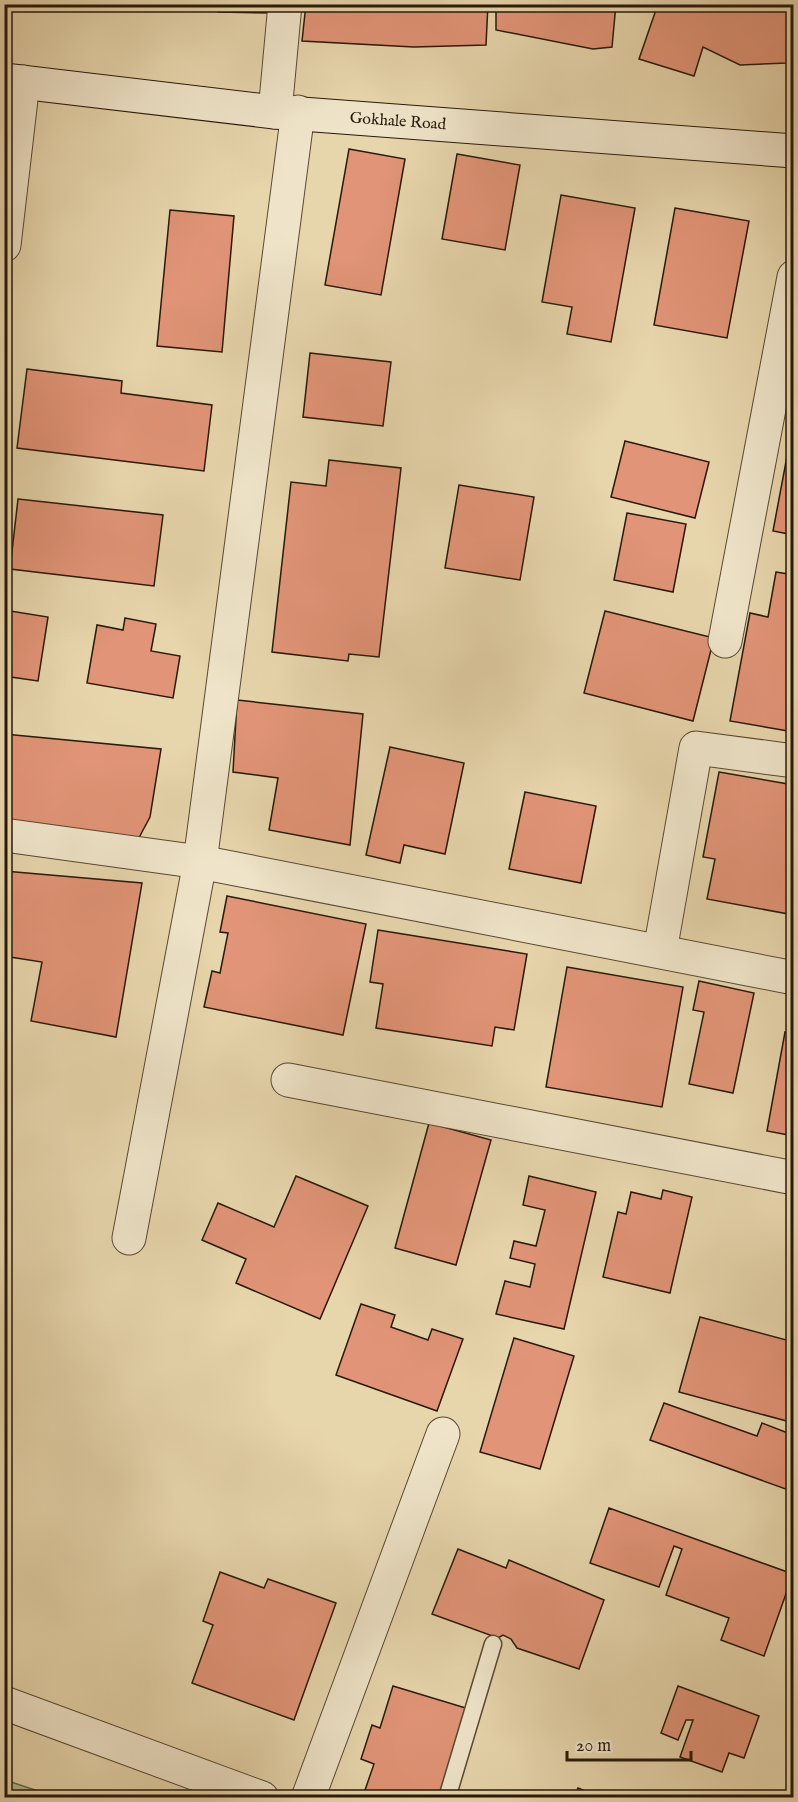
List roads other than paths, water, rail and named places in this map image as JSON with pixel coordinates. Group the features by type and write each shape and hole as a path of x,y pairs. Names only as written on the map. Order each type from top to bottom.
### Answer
{"street":[{"path":"129,1238 200,862 287,112 285,4"},
{"path":"4,245 14,81"},
{"name":"Gokhale Road","path":"14,81 287,112 794,151"},
{"path":"725,641 794,277"},
{"path":"660,951 696,748 794,761"},
{"path":"4,836 200,862 794,978"},
{"path":"288,1080 794,1178"},
{"path":"308,1797 443,1434"},
{"path":"4,1703 259,1797"}],"lane":[{"path":"447,1797 493,1644"}]}
